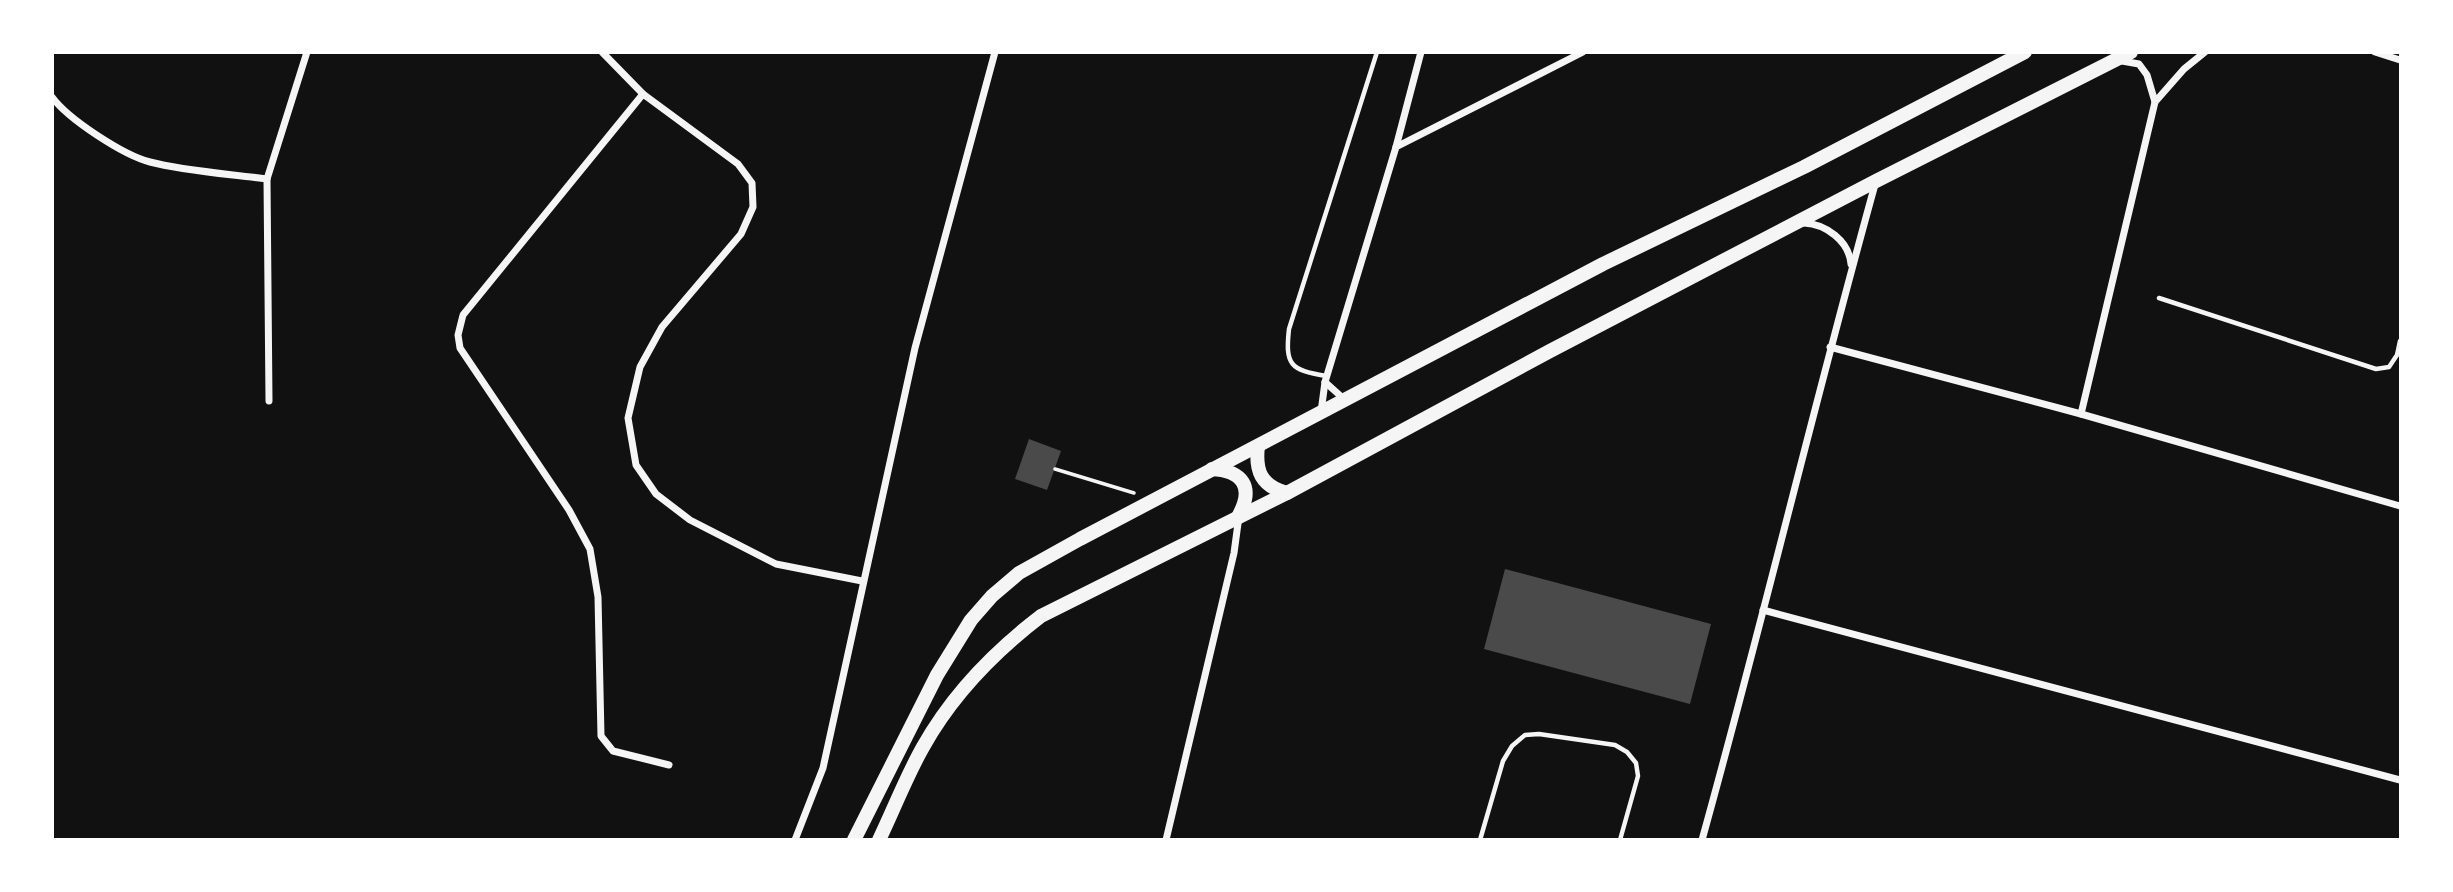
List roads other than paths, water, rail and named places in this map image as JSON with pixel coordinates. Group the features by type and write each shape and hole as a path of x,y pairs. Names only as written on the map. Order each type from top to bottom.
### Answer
{"main road":[{"path":"854,839 937,675 971,620 992,596 1032,564 1603,264 1804,167 2025,52"},
{"path":"878,839 922,748 941,718 1006,643 1041,617 1287,493 1796,222 2131,52"},
{"path":"1258,446 1256,462 1261,479 1277,491 1287,493"},
{"path":"1212,469 1227,470 1239,475 1244,484 1245,505 1239,515"}],"street":[{"path":"269,401 267,179 307,52"},
{"path":"602,52 643,94 738,164 752,183 752,207 741,234 662,327 640,367 628,418 636,466 656,495 690,520 776,564 862,581"},
{"path":"795,839 822,768 915,348 995,52"},
{"path":"1321,413 1325,379 1396,147 1421,52"},
{"path":"1396,147 1583,52"},
{"path":"2081,414 2155,102 2184,69 2205,52"},
{"path":"2375,52 2400,60"},
{"path":"2111,62 2127,61 2139,64 2147,75 2155,102"},
{"path":"643,94 463,315 458,335 460,348 569,510 590,549 598,597 601,736 613,751 669,765"},
{"path":"52,97 97,136 148,162 267,179"},
{"path":"1702,839 1876,181"},
{"path":"1796,222 1818,226 1835,235 1844,243 1851,257 1852,268"},
{"path":"1830,347 2081,414 2400,506"},
{"path":"1325,379 1345,400"},
{"path":"1166,839 1234,553 1239,515"},
{"path":"1763,610 2400,780"}],"lane":[{"path":"1325,379 1292,364 1286,354 1289,329 1377,52"},
{"path":"2158,298 2376,369 2389,367 2397,355 2400,341"},
{"path":"1480,839 1503,761 1512,746 1525,735 1539,734 1615,744 1627,752 1636,763 1638,776 1620,839"}]}
